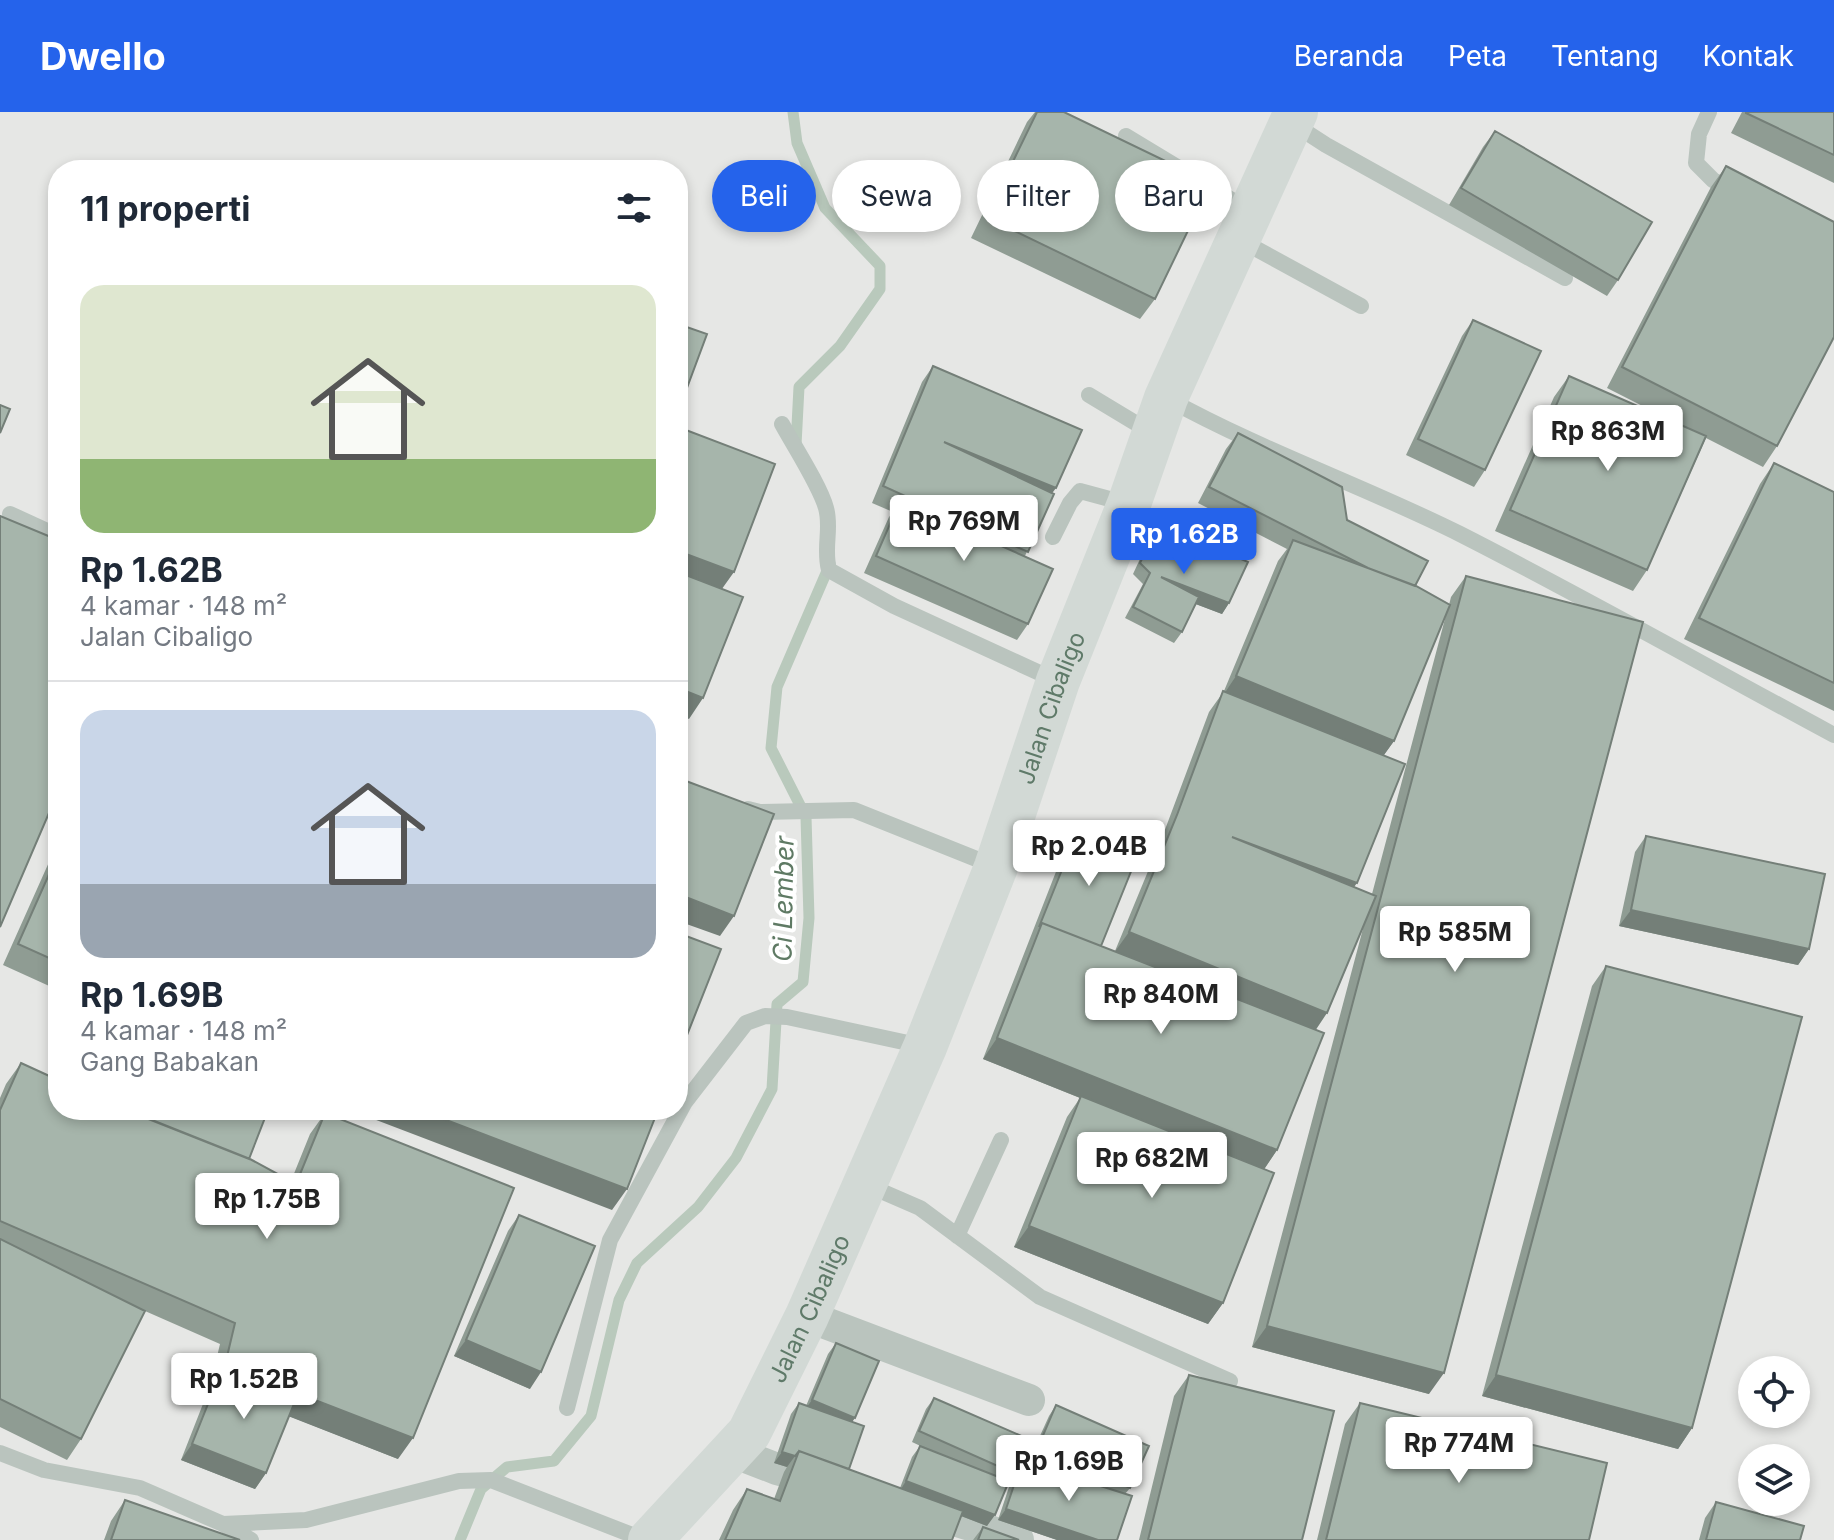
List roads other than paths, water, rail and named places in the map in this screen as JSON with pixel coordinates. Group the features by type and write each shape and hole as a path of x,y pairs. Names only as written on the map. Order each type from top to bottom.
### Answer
{"main road":[{"name":"Jalan Cibaligo","path":"648,1540 749,1433 807,1316 925,1047 996,867 1058,681 1129,504 1160,416 1294,117"}],"street":[{"path":"807,1316 1029,1400"},
{"path":"733,1452 777,1469 851,1490"},
{"path":"895,1502 1018,1540"}],"lane":[{"path":"1709,112 1699,134 1696,163 1713,180 1753,202"},
{"path":"1294,117 1326,145 1565,278"},
{"path":"1126,136 1244,225 1361,306"},
{"path":"1089,395 1160,416 1204,419 1366,489 1461,535 1834,735"},
{"path":"782,424 826,507 829,526 824,554 829,570 894,606 1058,681"},
{"path":"1053,537 1070,503 1080,491 1129,504"},
{"path":"10,514 48,531"},
{"path":"735,807 760,812 854,810 996,867"},
{"path":"688,1098 746,1023 765,1016 787,1017 925,1047"},
{"path":"567,1408 610,1240 675,1120"},
{"path":"957,1236 1001,1140"},
{"path":"866,1184 920,1208 1040,1297 1230,1381"},
{"path":"0,1453 44,1470 140,1488 223,1524 251,1540"},
{"path":"223,1524 306,1520 459,1481 491,1480 648,1540"}],"waterway":[{"name":"Ci Lember","path":"793,112 797,143 825,208 880,266 880,289 840,346 799,387 796,445"},
{"name":"Ci Lember","path":"460,1540 481,1489 507,1467 554,1461 591,1416 619,1300 637,1263 698,1207 736,1158 772,1089 777,1004 803,982 809,918 806,817 771,748 777,687 830,564"}]}
